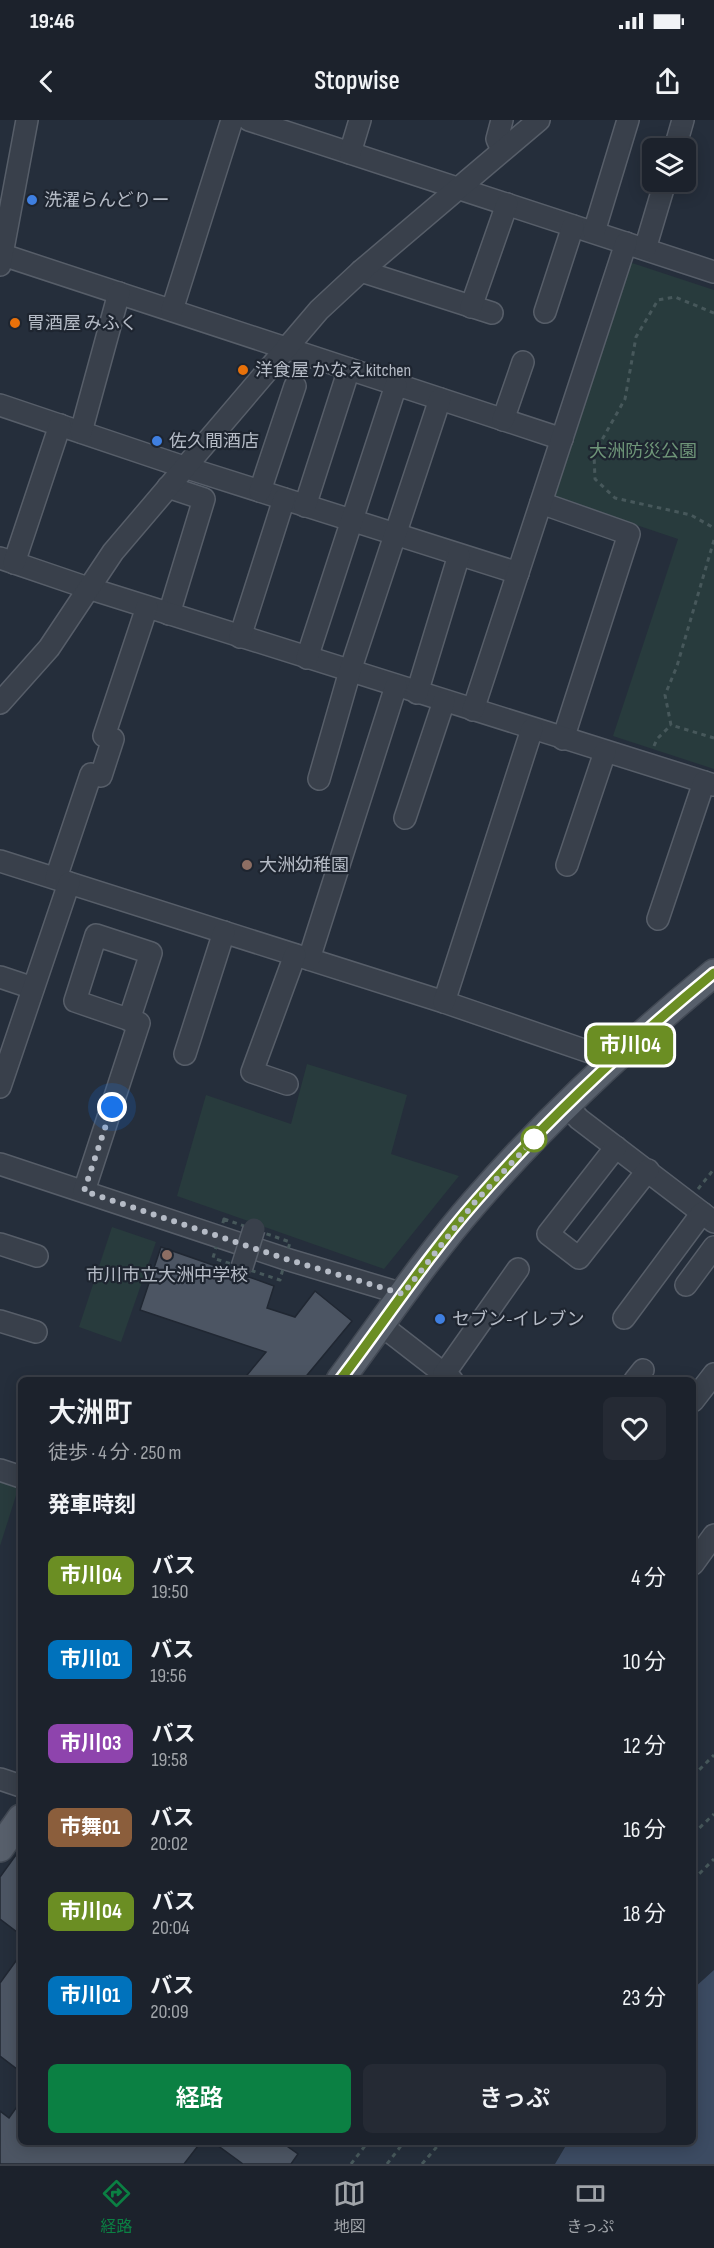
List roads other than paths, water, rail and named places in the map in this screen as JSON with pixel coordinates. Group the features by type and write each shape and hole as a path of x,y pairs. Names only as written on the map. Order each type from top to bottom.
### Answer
{"main road":[{"path":"342,1377 474,1203 614,1060 714,973"},
{"path":"0,1848 18,1822"}],"street":[{"path":"27,120 1,258 172,310 562,439"},
{"path":"172,310 232,120"},
{"path":"249,120 281,125 350,153 714,272"},
{"path":"350,153 360,120"},
{"path":"501,150 496,138 502,120"},
{"path":"0,703 49,648 113,552 320,310 361,271 501,150 540,120"},
{"path":"594,232 628,120"},
{"path":"678,138 683,120"},
{"path":"473,710 562,439 635,246 660,192"},
{"path":"471,307 507,204"},
{"path":"545,312 573,226"},
{"path":"361,271 492,314"},
{"path":"81,432 119,293"},
{"path":"503,420 523,362"},
{"path":"305,506 349,369"},
{"path":"307,658 396,385"},
{"path":"260,491 295,386"},
{"path":"319,778 350,671 440,399"},
{"path":"0,405 184,468 518,573"},
{"path":"60,425 7,560 240,637 709,784 658,919"},
{"path":"168,487 204,500 169,614"},
{"path":"240,637 284,499"},
{"path":"541,503 629,534 563,739"},
{"path":"417,693 459,555"},
{"path":"0,1087 33,988 91,774 101,776 113,739 104,736 147,607"},
{"path":"287,1084 252,1072 302,957 396,686"},
{"path":"405,818 444,701"},
{"path":"444,1002 532,729"},
{"path":"567,865 604,752"},
{"path":"0,861 444,1002 614,1060"},
{"path":"185,1054 224,932"},
{"path":"0,976 33,988"},
{"path":"84,1191 140,1023 129,1020"},
{"path":"567,1106 579,1119 701,1213 624,1318"},
{"path":"616,1147 548,1234 579,1258 648,1170"},
{"path":"0,1164 286,1259 403,1294"},
{"path":"242,1267 254,1229"},
{"path":"0,1244 38,1256"},
{"path":"686,1285 714,1247"},
{"path":"381,1325 448,1377 518,1269"},
{"path":"0,1321 36,1332"},
{"path":"696,1397 714,1374"},
{"path":"0,1470 18,1476"},
{"path":"696,1560 714,1535"},
{"path":"0,1779 18,1785"}],"water":[{"path":"714,1970 714,2164 555,2164 566,2145 696,2145 696,1986"}],"place":[{"name":"洗濯らんどりー","path":"32,200"},
{"name":"胃酒屋 みふく","path":"15,323"},
{"name":"洋食屋 かなえkitchen","path":"243,370"},
{"name":"佐久間酒店","path":"157,441"},
{"name":"大洲幼稚園","path":"247,865"},
{"name":"市川市立大洲中学校","path":"167,1255"},
{"name":"セブン-イレブン","path":"440,1319"}],"park label":[{"name":"大洲防災公園","path":"643,451"}]}
